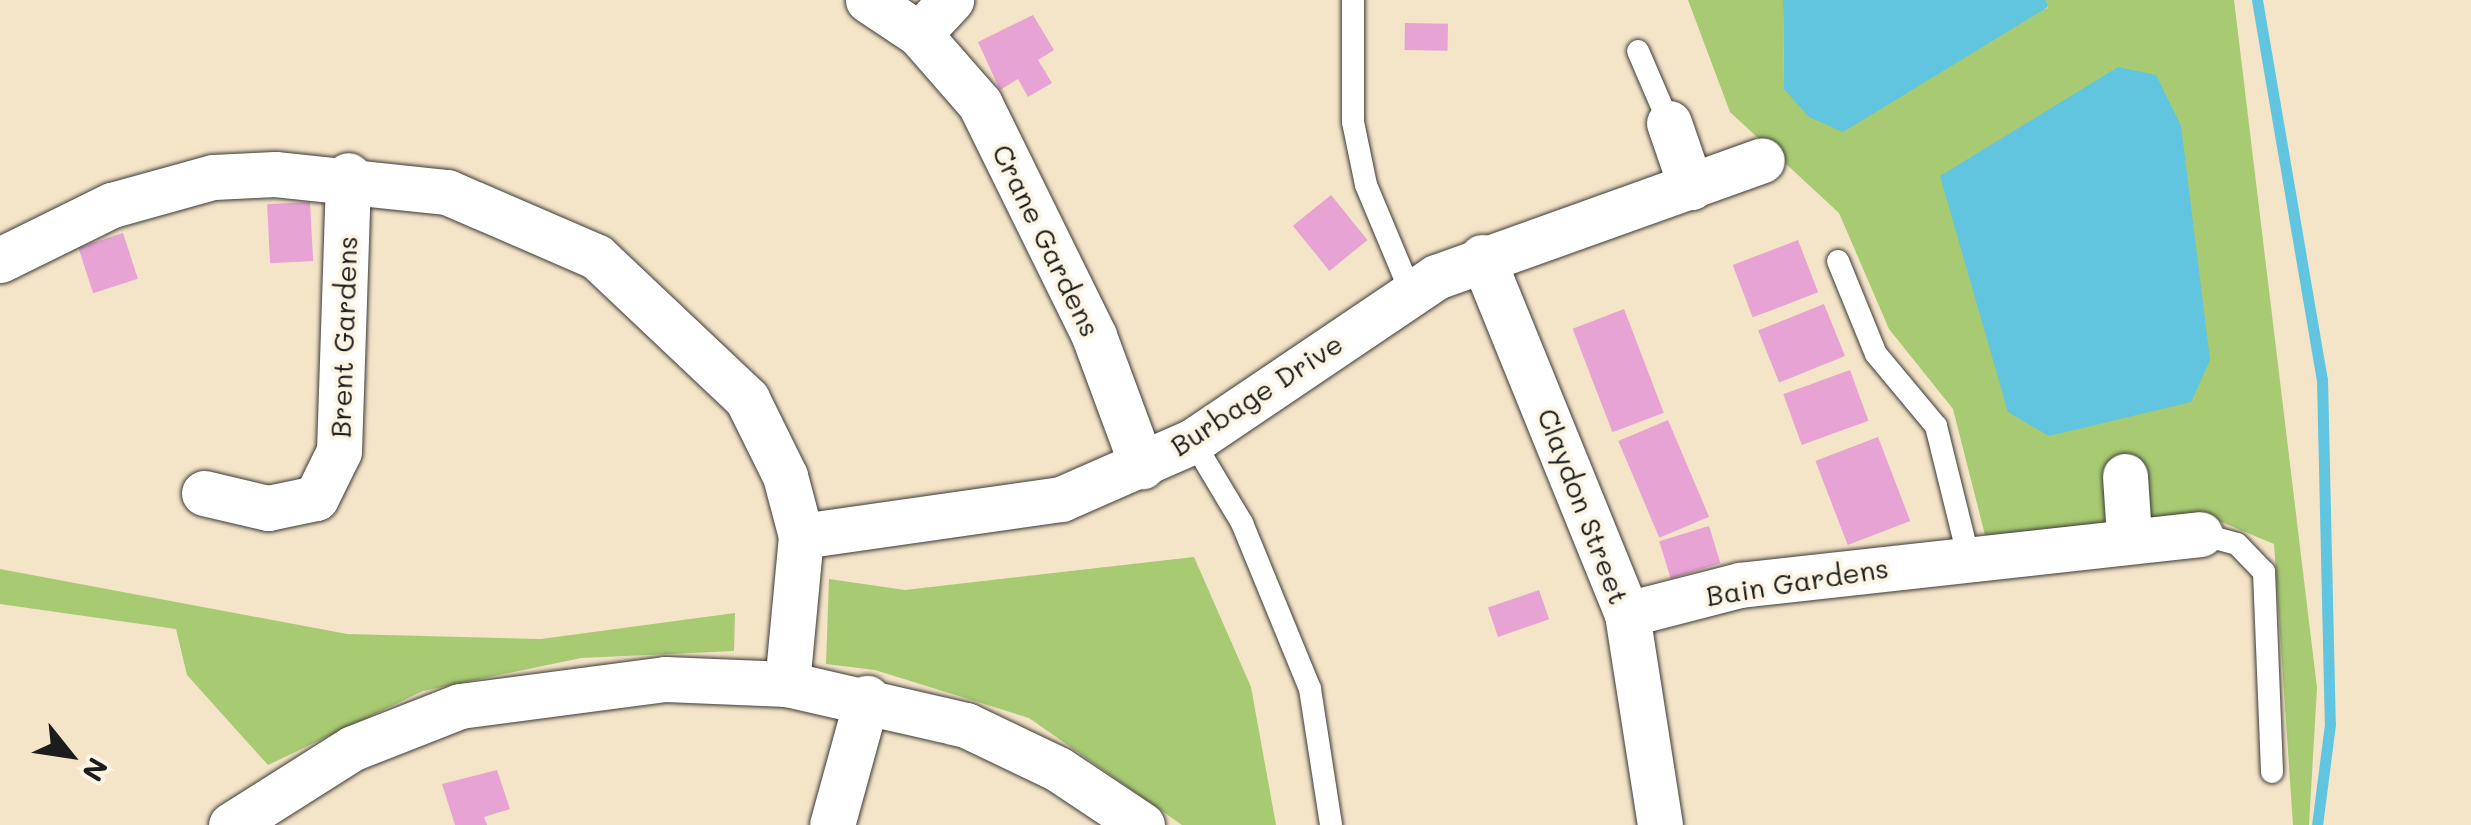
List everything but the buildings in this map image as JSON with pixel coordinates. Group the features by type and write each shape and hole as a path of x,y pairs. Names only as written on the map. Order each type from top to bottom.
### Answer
{"street":[{"name":"Crane Gardens","path":"868,0 919,34 980,104 1030,196 1142,466"},
{"path":"919,34 952,0"},
{"path":"1669,123 1691,187"},
{"name":"Burbage Drive","path":"801,536 1061,499 1193,441 1410,290 1482,257 1762,160"},
{"path":"0,260 56,226 162,190 212,178 348,175 521,217 598,257 747,399 785,476 801,536 787,684"},
{"name":"Brent Gardens","path":"204,493 268,508 316,498 339,451 348,175"},
{"name":"Claydon Street","path":"1482,257 1627,614 1660,825"},
{"path":"2125,476 2129,536"},
{"name":"Bain Gardens","path":"1627,614 1740,585 2129,536 2200,534"},
{"path":"231,825 354,748 460,706 665,679 787,684 867,698 966,725 1058,769 1142,825"},
{"path":"832,825 867,698"}],"lane":[{"path":"1354,0 1353,122 1366,186 1410,290"},
{"path":"1638,50 1669,123"},
{"path":"1838,261 1876,354 1936,426 1968,555"},
{"path":"1193,441 1242,522 1310,689 1331,825"},
{"path":"2200,534 2237,544 2264,572 2272,772"}],"green space":[{"path":"1688,0 1783,0 1784,89 2048,8 2046,0 2234,0 2317,688 2309,825 2293,825 2274,544 2212,518 1985,535 1953,409 1889,329 1839,213 1730,112"},
{"path":"1194,557 1251,687 1276,825 1182,825 1029,718 875,670 826,664 829,579 905,590"},
{"path":"0,569 347,634 541,639 735,613 734,651 581,658 423,691 268,765 187,675 176,629 0,604"}],"water":[{"path":"1783,0 2046,0 2048,7 1843,132 1809,117 1784,89"},
{"path":"2118,67 2156,75 2181,126 2210,360 2191,402 2049,436 2008,412 1940,176"}],"waterway":[{"path":"2257,0 2322,379 2330,724 2317,825"}]}
